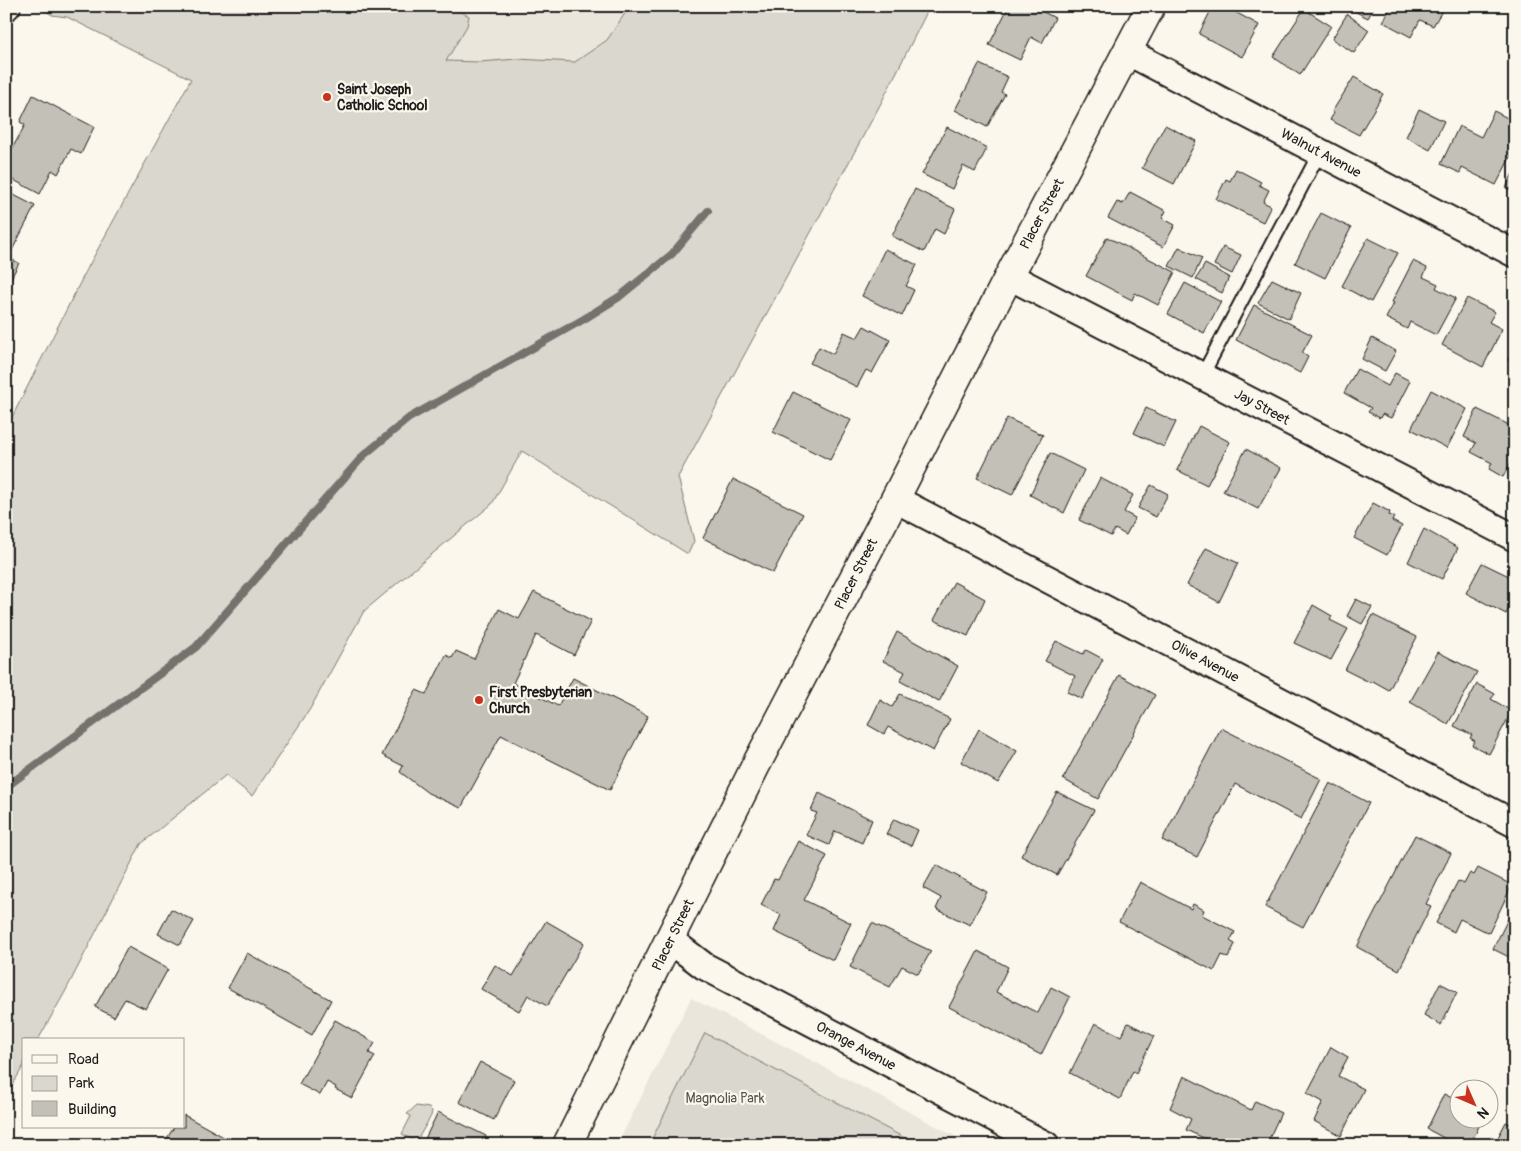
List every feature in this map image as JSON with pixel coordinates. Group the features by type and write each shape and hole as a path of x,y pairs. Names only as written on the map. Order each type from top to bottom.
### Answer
{"main road":[{"name":"Placer Street","path":"567,1145 755,767 895,500 1009,276 1152,6"}],"street":[{"name":"Walnut Avenue","path":"1128,52 1515,254"},
{"name":"Jay Street","path":"1009,276 1515,538"},
{"name":"Olive Avenue","path":"895,500 1515,824"},
{"name":"Orange Avenue","path":"670,940 704,966 1046,1145"}],"lane":[{"path":"1202,376 1320,152"}],"shaded area":[{"name":"Saint Joseph Catholic School","path":"49,6 630,6 607,40 575,62 517,59 480,62 446,61 293,128 67,17 52,15"},
{"path":"691,998 769,1038 972,1145 617,1145"}],"green space":[{"path":"49,6 450,6 469,16 467,26 446,61 480,62 517,59 575,62 607,40 630,6 930,6 880,105 678,477 694,541 688,554 522,451 492,504 364,611 310,709 252,796 226,775 141,844 65,992 39,1038 22,1038 22,1068 6,1096 6,429 87,269 191,79 67,17 52,15 46,11"},
{"name":"Magnolia Park","path":"705,1033 918,1145 649,1145"},
{"path":"416,1106 429,1108 432,1111 416,1142 402,1134 411,1116 407,1114"}],"building":[{"path":"1009,6 1032,6 1055,18 1042,43 1031,37 1020,60 989,45"},
{"path":"1213,6 1224,6 1259,25 1242,57 1199,34"},
{"path":"1344,6 1375,6 1368,18"},
{"path":"1391,6 1445,6 1433,26 1420,20 1411,37 1383,22"},
{"path":"1304,9 1331,26 1300,75 1273,57"},
{"path":"1347,14 1369,30 1354,53 1332,39"},
{"path":"979,64 1008,77 1001,92 1005,94 987,127 955,110"},
{"path":"1354,77 1383,94 1359,135 1330,120 1334,113 1332,112"},
{"path":"33,95 94,127 81,154 71,149 58,174 52,170 40,194 6,176 6,160 25,125 20,122"},
{"path":"1419,109 1444,121 1430,150 1406,137"},
{"path":"1494,111 1515,122 1515,148 1496,185 1462,168 1460,173 1441,164 1459,126 1481,137"},
{"path":"1165,125 1196,141 1174,184 1142,168"},
{"path":"947,127 987,148 975,172 963,166 952,189 922,174"},
{"path":"1236,169 1261,182 1259,185 1269,190 1263,202 1271,206 1263,222 1216,199 1226,179 1230,181"},
{"path":"1515,169 1515,193 1506,188"},
{"path":"915,189 955,209 944,234 935,229 924,252 892,236"},
{"path":"6,191 35,206 8,258 19,263 7,286"},
{"path":"1130,192 1166,211 1162,218 1175,225 1163,247 1108,218 1117,202 1123,204"},
{"path":"1321,213 1351,228 1325,278 1295,263"},
{"path":"1107,237 1175,272 1158,305 1135,293 1132,300 1086,276"},
{"path":"1368,238 1398,253 1371,302 1342,286"},
{"path":"1179,247 1202,258 1193,278 1169,266"},
{"path":"1223,247 1241,255 1232,274 1214,265"},
{"path":"885,249 917,265 906,286 914,290 902,316 862,296"},
{"path":"1413,261 1427,268 1423,277 1438,284 1436,288 1456,298 1436,335 1410,322 1407,329 1386,318"},
{"path":"1205,264 1229,277 1222,293 1196,279"},
{"path":"1272,279 1301,293 1289,319 1258,303"},
{"path":"1185,283 1221,302 1204,333 1168,314"},
{"path":"1467,298 1495,312 1489,322 1502,329 1483,367 1442,345"},
{"path":"1254,305 1312,335 1302,353 1308,357 1300,373 1236,340"},
{"path":"864,326 890,340 872,373 866,370 857,387 810,363 819,347 833,354 844,332 857,338"},
{"path":"1372,338 1396,351 1385,371 1362,359"},
{"path":"1515,347 1515,364 1508,360"},
{"path":"1357,369 1388,386 1395,373 1410,381 1391,418 1382,414 1380,418 1368,412 1371,408 1344,393"},
{"path":"1431,390 1467,409 1447,448 1411,429"},
{"path":"793,392 851,420 830,460 773,432"},
{"path":"1146,408 1176,422 1164,447 1134,433"},
{"path":"1477,409 1515,428 1515,455 1503,477 1489,469 1492,463 1471,452 1476,443 1464,437"},
{"path":"1007,418 1043,435 1012,495 977,478"},
{"path":"1199,426 1230,442 1207,485 1177,470"},
{"path":"1246,449 1281,468 1258,509 1223,491"},
{"path":"1050,453 1084,470 1064,513 1030,495"},
{"path":"1100,478 1133,495 1124,512 1135,518 1126,535 1115,529 1111,536 1079,520"},
{"path":"733,479 803,514 773,573 703,538"},
{"path":"1151,485 1168,494 1156,517 1138,508"},
{"path":"1373,503 1390,512 1389,515 1394,517 1392,521 1402,526 1387,555 1354,538"},
{"path":"1424,529 1458,548 1442,579 1408,562"},
{"path":"1206,548 1238,563 1219,602 1187,585"},
{"path":"1482,563 1515,579 1515,597 1506,614 1466,593"},
{"path":"954,582 985,599 968,636 934,620"},
{"name":"First Presbyterian Church","path":"534,592 591,621 574,655 536,635 513,683 558,706 573,678 648,716 610,790 501,735 461,808 428,793 400,772 403,766 382,755 416,690 426,694 446,655 452,658 456,651 474,659 499,609 519,619"},
{"path":"1356,599 1372,607 1362,624 1347,616"},
{"path":"1313,605 1332,616 1330,620 1348,629 1331,660 1294,643"},
{"path":"1373,615 1417,637 1389,690 1373,681 1371,683 1345,670"},
{"path":"897,632 958,666 939,702 900,681 905,672 883,661"},
{"path":"1056,641 1083,654 1086,650 1103,659 1082,699 1067,692 1075,676 1045,661"},
{"path":"1438,652 1477,672 1448,724 1410,702"},
{"path":"1119,675 1155,695 1098,799 1063,779"},
{"path":"1477,684 1495,694 1491,699 1512,711 1489,754 1472,745 1475,741 1470,738 1472,735 1454,726"},
{"path":"900,694 950,719 933,751 888,727 884,734 868,725 880,700 892,707"},
{"path":"1221,728 1321,779 1301,819 1235,784 1197,857 1162,840"},
{"path":"979,729 1017,751 998,783 961,762"},
{"path":"1515,743 1515,754 1510,752"},
{"path":"1330,783 1369,803 1303,927 1265,907"},
{"path":"1057,792 1094,810 1057,875 1021,856"},
{"path":"819,793 872,820 862,843 835,831 829,845 806,835 817,813 811,811"},
{"path":"894,819 918,830 911,846 886,834"},
{"path":"1415,835 1451,853 1426,904 1431,906 1399,970 1357,947"},
{"path":"798,841 827,856 804,900 851,923 833,960 774,931 781,915 761,905 774,879 778,880"},
{"path":"936,865 987,892 970,925 936,909 941,898 923,888"},
{"path":"1478,868 1512,885 1489,933 1460,919 1454,932 1436,923 1458,881 1464,884 1470,873 1474,875"},
{"path":"1140,882 1191,909 1193,904 1204,910 1202,915 1235,932 1230,941 1235,944 1228,958 1222,955 1214,971 1119,922"},
{"path":"1515,905 1515,960 1493,949"},
{"path":"171,909 194,921 180,945 158,934"},
{"path":"546,921 584,943 547,1006 528,995 519,1011 481,989 495,965 513,976"},
{"path":"872,923 931,951 918,974 902,966 890,987 850,967"},
{"path":"128,947 168,969 146,1009 125,999 114,1017 95,1007"},
{"path":"978,951 1008,967 996,992 1038,1013 1051,987 1070,997 1041,1055 949,1007"},
{"path":"247,953 331,1000 312,1035 228,988"},
{"path":"1440,983 1457,992 1441,1025 1424,1015"},
{"path":"335,1020 375,1043 369,1053 375,1056 352,1098 335,1089 336,1087 327,1082 320,1095 299,1084"},
{"path":"1095,1023 1121,1036 1128,1023 1154,1036 1136,1073 1133,1071 1120,1099 1070,1073"},
{"path":"1331,1047 1348,1057 1338,1076 1364,1089 1341,1136 1314,1121 1323,1102 1307,1093"},
{"path":"480,1062 514,1080 494,1120 459,1102"},
{"path":"1184,1076 1251,1110 1255,1101 1281,1113 1266,1145 1214,1145 1215,1143 1186,1130 1191,1119 1170,1108"},
{"path":"1444,1094 1448,1096 1448,1128 1478,1128 1470,1145 1457,1145 1427,1129"},
{"path":"438,1112 486,1136 482,1145 422,1145"},
{"path":"185,1116 238,1145 174,1145 166,1140 173,1128 185,1128"},
{"path":"1506,1122 1515,1126 1515,1145 1494,1145"}],"waterway":[{"path":"6,787 196,647 364,455 409,418 584,319 619,297 672,254 708,211"}],"place":[{"name":"Saint Joseph Catholic School","path":"327,97"},
{"name":"First Presbyterian Church","path":"479,700"}]}
